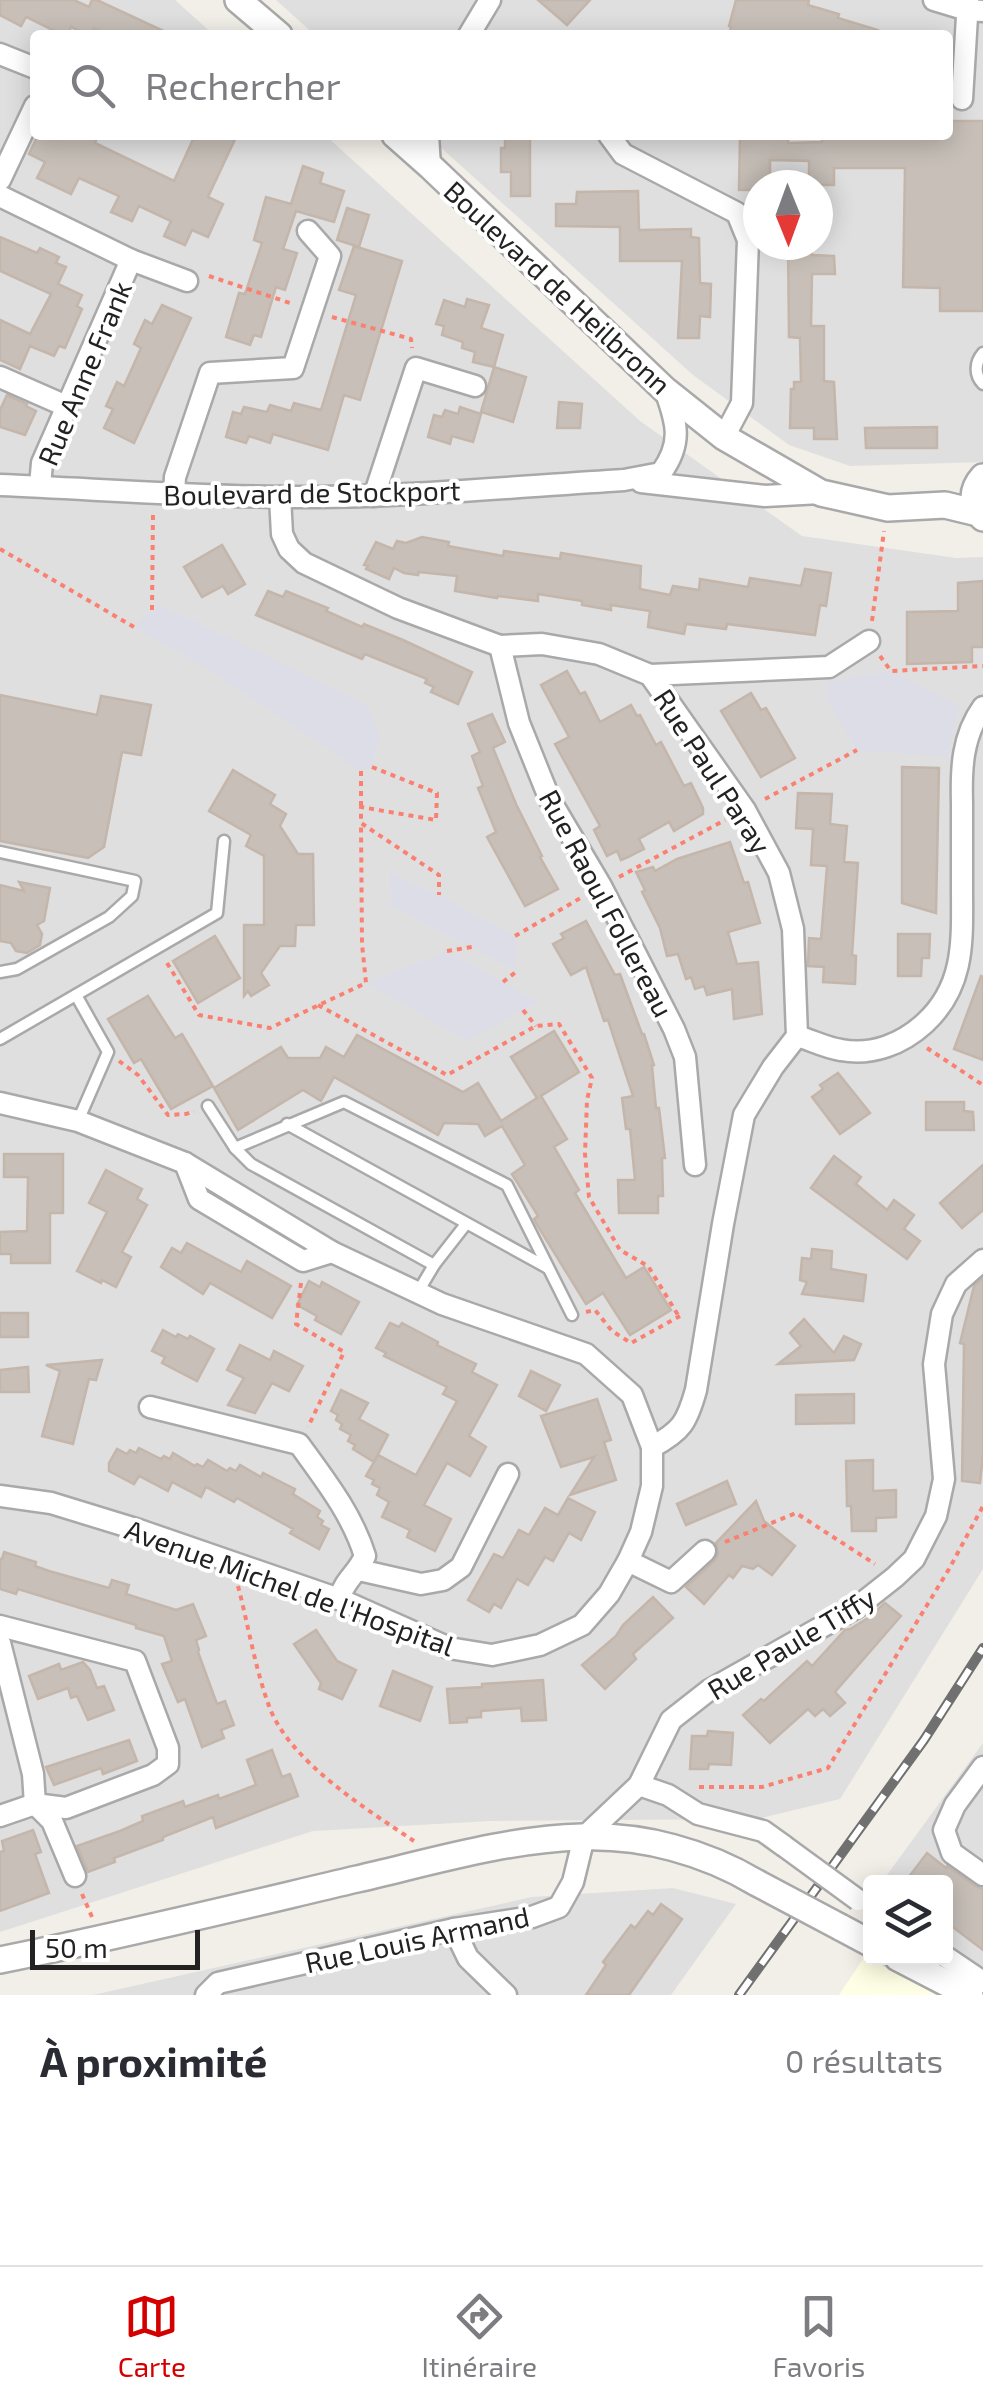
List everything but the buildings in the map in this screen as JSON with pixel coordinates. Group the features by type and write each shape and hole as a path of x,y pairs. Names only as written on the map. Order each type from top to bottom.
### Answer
{"street":[{"path":"238,0 273,30"},
{"path":"472,30 490,0"},
{"path":"934,0 973,7 962,99"},
{"path":"0,54 30,66"},
{"path":"0,180 30,117"},
{"name":"Boulevard de Heilbronn","path":"401,140 665,390 724,437 821,493 888,508 945,505"},
{"path":"428,140 430,166"},
{"path":"612,140 623,154 737,213 748,240 742,403 724,437"},
{"name":"Rue Anne Frank","path":"0,196 131,260 188,280"},
{"path":"164,494 175,477 210,374 293,368 330,256 308,231"},
{"name":"Rue Anne Frank","path":"40,486 42,463 131,260"},
{"path":"374,496 416,368 474,386"},
{"path":"0,377 66,406"},
{"name":"Boulevard de Stockport","path":"0,485 280,497 374,496 624,480 661,473 674,455 676,422 665,390"},
{"name":"Boulevard de Stockport","path":"624,480 765,496 821,493"},
{"path":"945,505 979,481"},
{"path":"979,481 974,498 981,516"},
{"name":"Rue Paul Paray","path":"280,497 282,534 289,549 304,563 398,608 500,646 542,644 599,654 650,675 745,810 779,874 793,929 796,1036"},
{"path":"945,505 981,516"},
{"path":"650,675 829,667 869,641"},
{"name":"Rue Raoul Follereau","path":"500,646 519,723 550,800 600,886 685,1057 695,1164"},
{"path":"652,1446 678,1432 691,1410 744,1115 772,1067 796,1036 841,1050 874,1051 910,1037 940,1010 955,979 962,946 962,776 966,741 983,707"},
{"name":"Avenue Michel de l'Hospital","path":"0,1103 78,1122 185,1163 332,1252 442,1304 586,1354 632,1395 652,1446 652,1486 641,1532 608,1594 582,1625 540,1645 504,1653 470,1653 449,1648 339,1599 139,1530 51,1503 0,1496"},
{"path":"185,1163 199,1199 303,1261 332,1252"},
{"name":"Rue Paule Tiffy","path":"584,1837 639,1785 671,1720 708,1691 857,1607 914,1559 936,1516 944,1479 934,1364 942,1314 956,1284 983,1260"},
{"path":"150,1407 299,1444 342,1504 366,1556 359,1570 344,1583 339,1599"},
{"path":"359,1570 421,1584 443,1580 462,1567 508,1474"},
{"path":"628,1561 672,1582 705,1551"},
{"path":"0,1626 134,1661 168,1748 168,1764 152,1775 66,1808 35,1804 0,1816"},
{"path":"0,1643 33,1774 35,1804 52,1821 75,1876"},
{"path":"983,1767 955,1804 944,1830 952,1854 983,1875"},
{"path":"639,1785 698,1814 763,1831 863,1903"},
{"path":"0,1960 102,1940 507,1844 584,1837 652,1842 708,1858 863,1940"},
{"name":"Rue Louis Armand","path":"206,1995 218,1983 454,1929 532,1916 560,1906 572,1882 584,1837"},
{"path":"454,1929 468,1958 506,1995"},
{"path":"953,1963 983,1982"},
{"path":"912,1965 970,1995"}],"lane":[{"path":"983,353 976,372 983,384"},
{"path":"0,1039 217,913 224,841"},
{"path":"0,852 135,880 132,896 110,917 17,969 0,972"},
{"path":"76,994 108,1052 78,1122"},
{"path":"236,1148 344,1102 507,1185 572,1315"},
{"path":"208,1106 251,1164 434,1265"},
{"path":"286,1124 548,1268"},
{"path":"418,1292 466,1224"}],"path":[{"path":"152,610 164,494"},
{"path":"888,508 869,641 891,670 983,666"},
{"path":"0,548 134,627"},
{"path":"515,936 600,886 857,750"},
{"path":"361,807 436,820 437,793 372,767"},
{"path":"158,948 200,1016 270,1028 366,984 362,944 361,771"},
{"path":"361,823 439,875 440,895"},
{"path":"447,951 472,948"},
{"path":"503,982 517,971"},
{"path":"318,1005 447,1075 536,1026 559,1024 592,1078 585,1154 588,1197 620,1250 648,1266 678,1315 631,1343 612,1331 595,1310 572,1315"},
{"path":"523,1010 536,1026"},
{"path":"910,1037 983,1085"},
{"path":"108,1052 138,1075 168,1115 208,1106"},
{"path":"299,1444 344,1352 296,1324 303,1261"},
{"path":"694,1788 762,1787 828,1768 983,1506"},
{"path":"705,1551 796,1513 896,1577"},
{"path":"232,1562 270,1708 294,1748 342,1790 442,1859"},
{"path":"75,1876 102,1940"}],"shaded area":[{"path":"0,0 175,0 208,30 30,30 30,140 331,140 640,421 802,536 956,558 983,557 983,1569 840,1799 757,1819 490,1821 313,1831 0,1932"},
{"path":"276,0 983,0 983,462 850,466 789,445 693,375 433,140 953,140 953,30 309,30"},
{"path":"159,604 368,705 380,736 372,767 361,771 209,670 134,627"},
{"path":"891,671 960,706 947,757 857,750 827,700 826,682"},
{"path":"390,872 515,936 517,971 391,906"},
{"path":"447,951 538,1002 467,1041 366,983"},
{"path":"983,1743 983,1995 936,1995 881,1965 953,1965 953,1875 887,1875"},
{"path":"673,1888 736,1904 671,1995 93,1995 532,1897"},
{"path":"863,1959 863,1965 881,1965 936,1995 839,1995"}],"railway":[{"path":"739,1995 924,1740 983,1648"}]}
